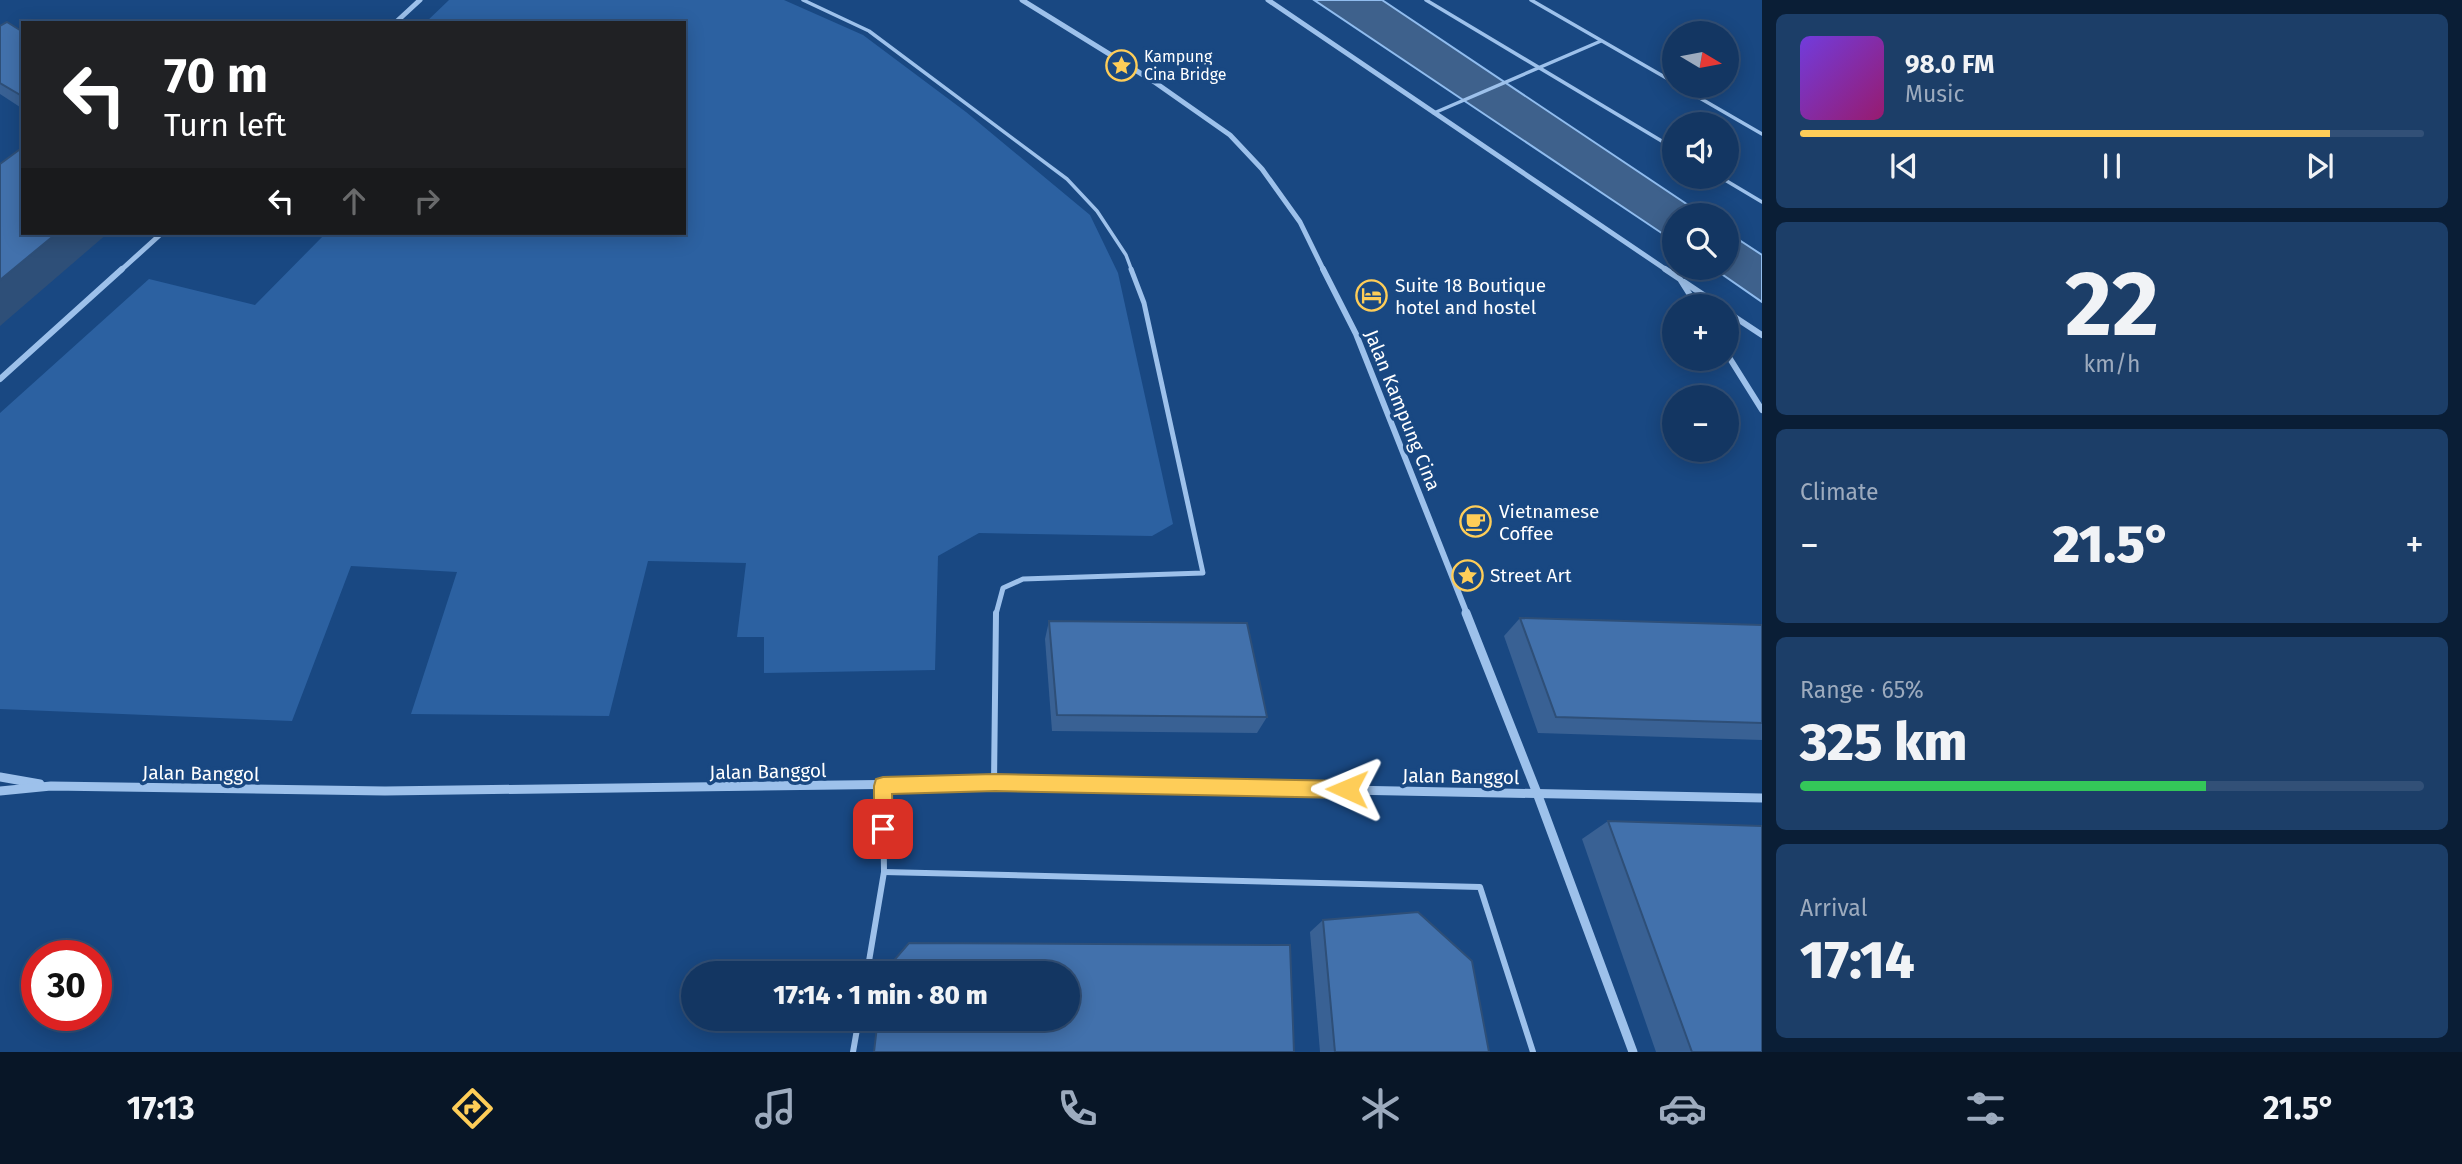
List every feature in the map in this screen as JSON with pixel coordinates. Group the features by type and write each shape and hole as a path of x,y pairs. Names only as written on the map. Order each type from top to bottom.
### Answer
{"street":[{"path":"397,21 420,0"},
{"name":"Jalan Kampung Cina","path":"1022,0 1153,81 1230,135 1262,169 1300,222 1356,334 1536,793 1633,1052"},
{"path":"1268,0 1662,267"},
{"path":"0,379 160,235"},
{"path":"1681,280 1702,294"},
{"path":"1739,320 1762,335"},
{"path":"1738,371 1762,410"},
{"path":"0,777 51,786"},
{"name":"Jalan Banggol","path":"0,791 51,786 385,791 995,783 1762,798"}],"lane":[{"path":"803,0 869,32 1067,179 1097,211 1126,255 1144,303 1203,573 1023,579 1003,588 996,608 995,783"},
{"path":"1426,0 1662,141"},
{"path":"1531,0 1662,76"},
{"path":"1434,113 1601,41"},
{"path":"1700,98 1762,134"},
{"path":"1739,188 1762,202"},
{"path":"869,961 884,872 883,786"},
{"path":"884,872 1480,887 1533,1052"},
{"path":"853,1052 857,1031"}],"shaded area":[{"path":"449,0 784,0 863,35 966,112 1090,215 1118,273 1173,524 1152,536 979,533 938,556 935,670 764,673 764,637 737,637 746,563 648,561 609,716 411,714 457,572 351,566 292,721 0,709 0,413 149,279 255,305 324,235 686,235 686,21 427,21"},
{"path":"1314,0 1382,0 1685,203 1662,203 1662,233"},
{"path":"1739,240 1762,255 1762,302 1730,280 1739,280"}],"building":[{"path":"7,22 21,31 21,95 0,83 0,26"},
{"path":"21,148 21,235 55,235 0,280 0,164"},
{"path":"1520,618 1762,625 1762,723 1556,717"},
{"path":"1049,621 1247,623 1267,717 1057,715"},
{"path":"1608,821 1762,826 1762,1052 1692,1052"},
{"path":"1418,912 1472,961 1489,1052 1335,1052 1323,920"},
{"path":"909,943 1290,945 1294,1052 874,1052 876,1031 1080,1031 1080,961 893,961"}],"place":[{"name":"Kampung Cina Bridge","path":"1121,65"},
{"name":"Suite 18 Boutique hotel and hostel","path":"1372,296"},
{"name":"Vietnamese Coffee","path":"1476,522"},
{"name":"Street Art","path":"1467,575"}],"route":[{"path":"883,829 883,786 995,783 1347,789"}]}
